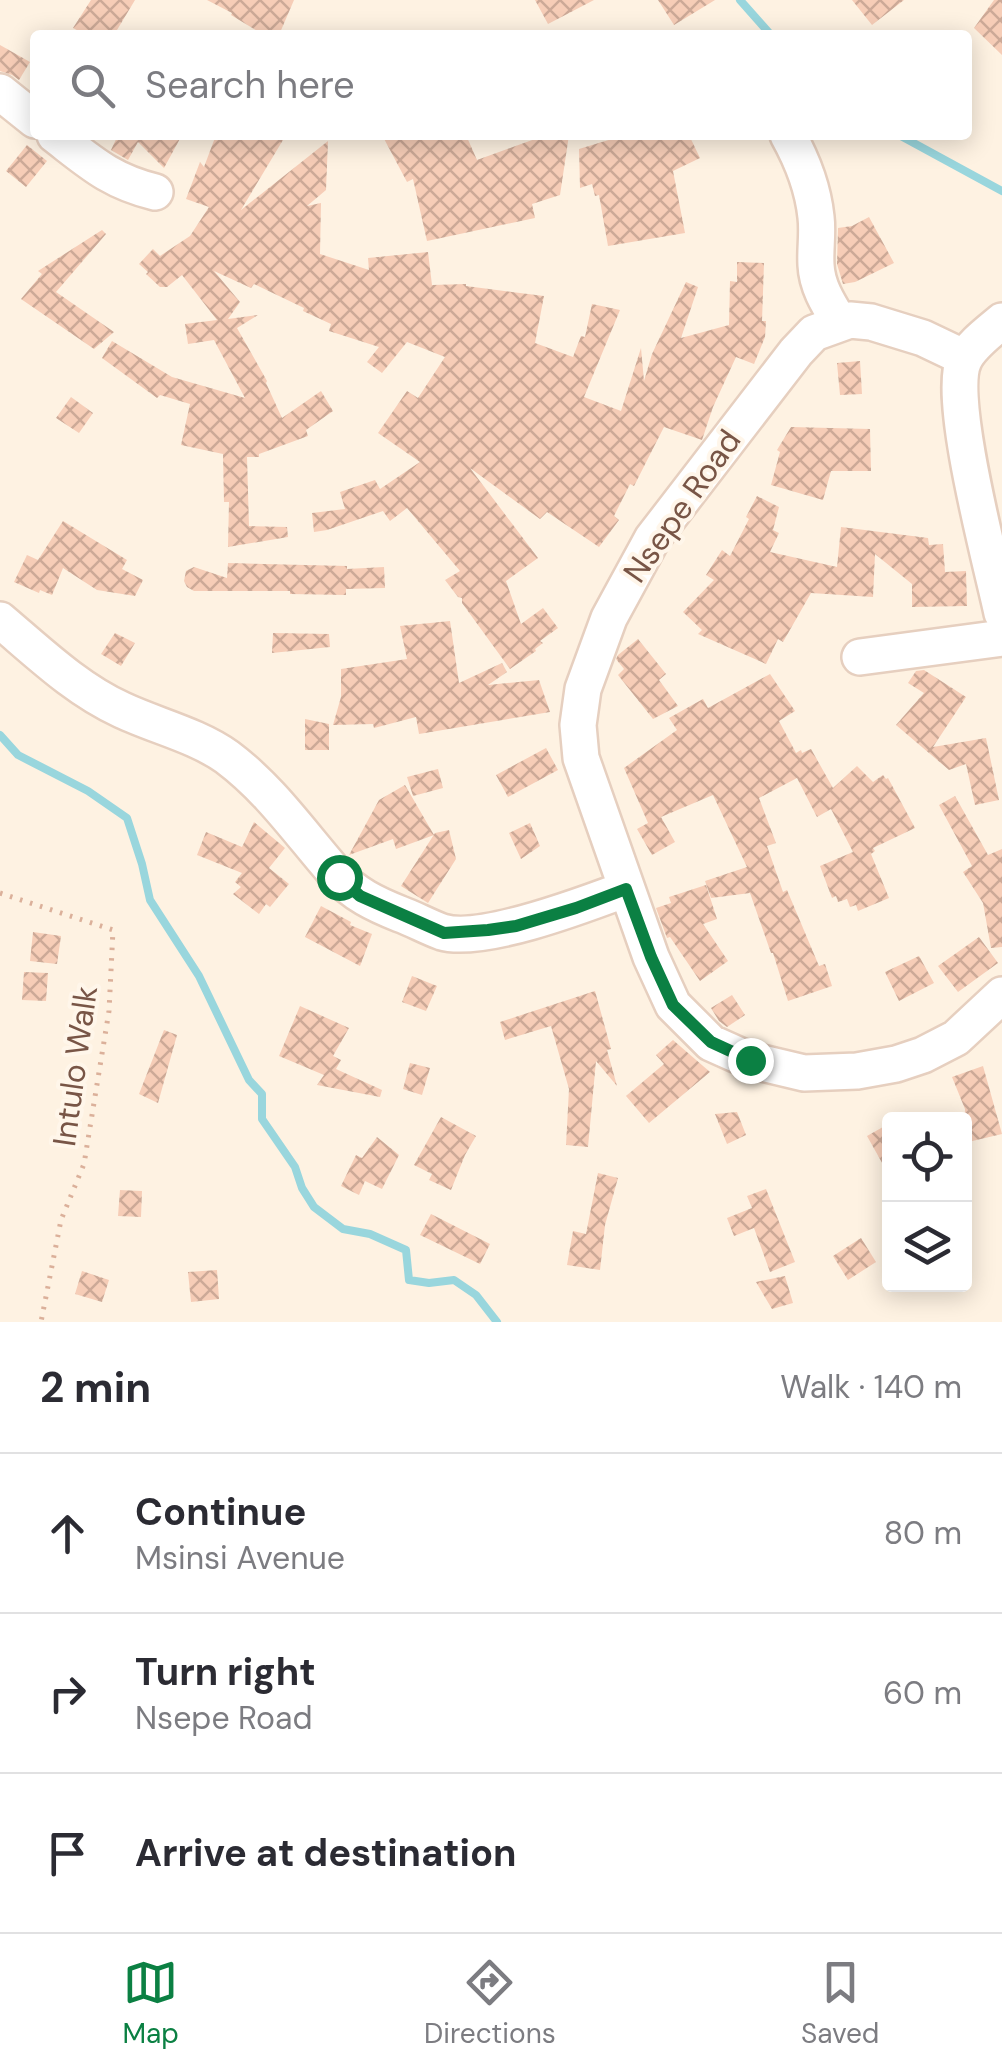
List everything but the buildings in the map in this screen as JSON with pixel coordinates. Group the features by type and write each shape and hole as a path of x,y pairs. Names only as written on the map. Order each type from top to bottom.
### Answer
{"street":[{"path":"0,92 30,116"},
{"path":"61,140 104,173 127,185 154,192"},
{"path":"790,140 808,178 817,219 818,280 840,324 850,320 871,322 923,338 964,358"},
{"path":"1002,322 964,358 959,375 967,449 1002,614"},
{"name":"Nsepe Road","path":"840,324 805,342 652,539 609,618 582,689 578,725 581,758 651,957 673,1005 711,1042 750,1060 804,1072 857,1071 896,1064 956,1038 1002,995"},
{"path":"0,620 91,694 234,762 273,797 339,877 377,905 444,933 460,933 516,926 626,889"},
{"path":"860,656 1002,638"}],"path":[{"name":"Intulo Walk","path":"0,894 114,930 109,1011 84,1164 61,1220 41,1322"}],"waterway":[{"path":"740,0 767,30"},
{"path":"908,140 1002,191"},
{"path":"0,735 18,755 88,791 127,818 150,900 199,976 249,1080 262,1094 262,1119 295,1167 314,1207 343,1229 370,1234 406,1250 409,1280 454,1280 476,1295 497,1322"}],"route":[{"path":"339,877 360,896 444,933 516,926 626,889 673,1005 711,1042 750,1060"}]}
